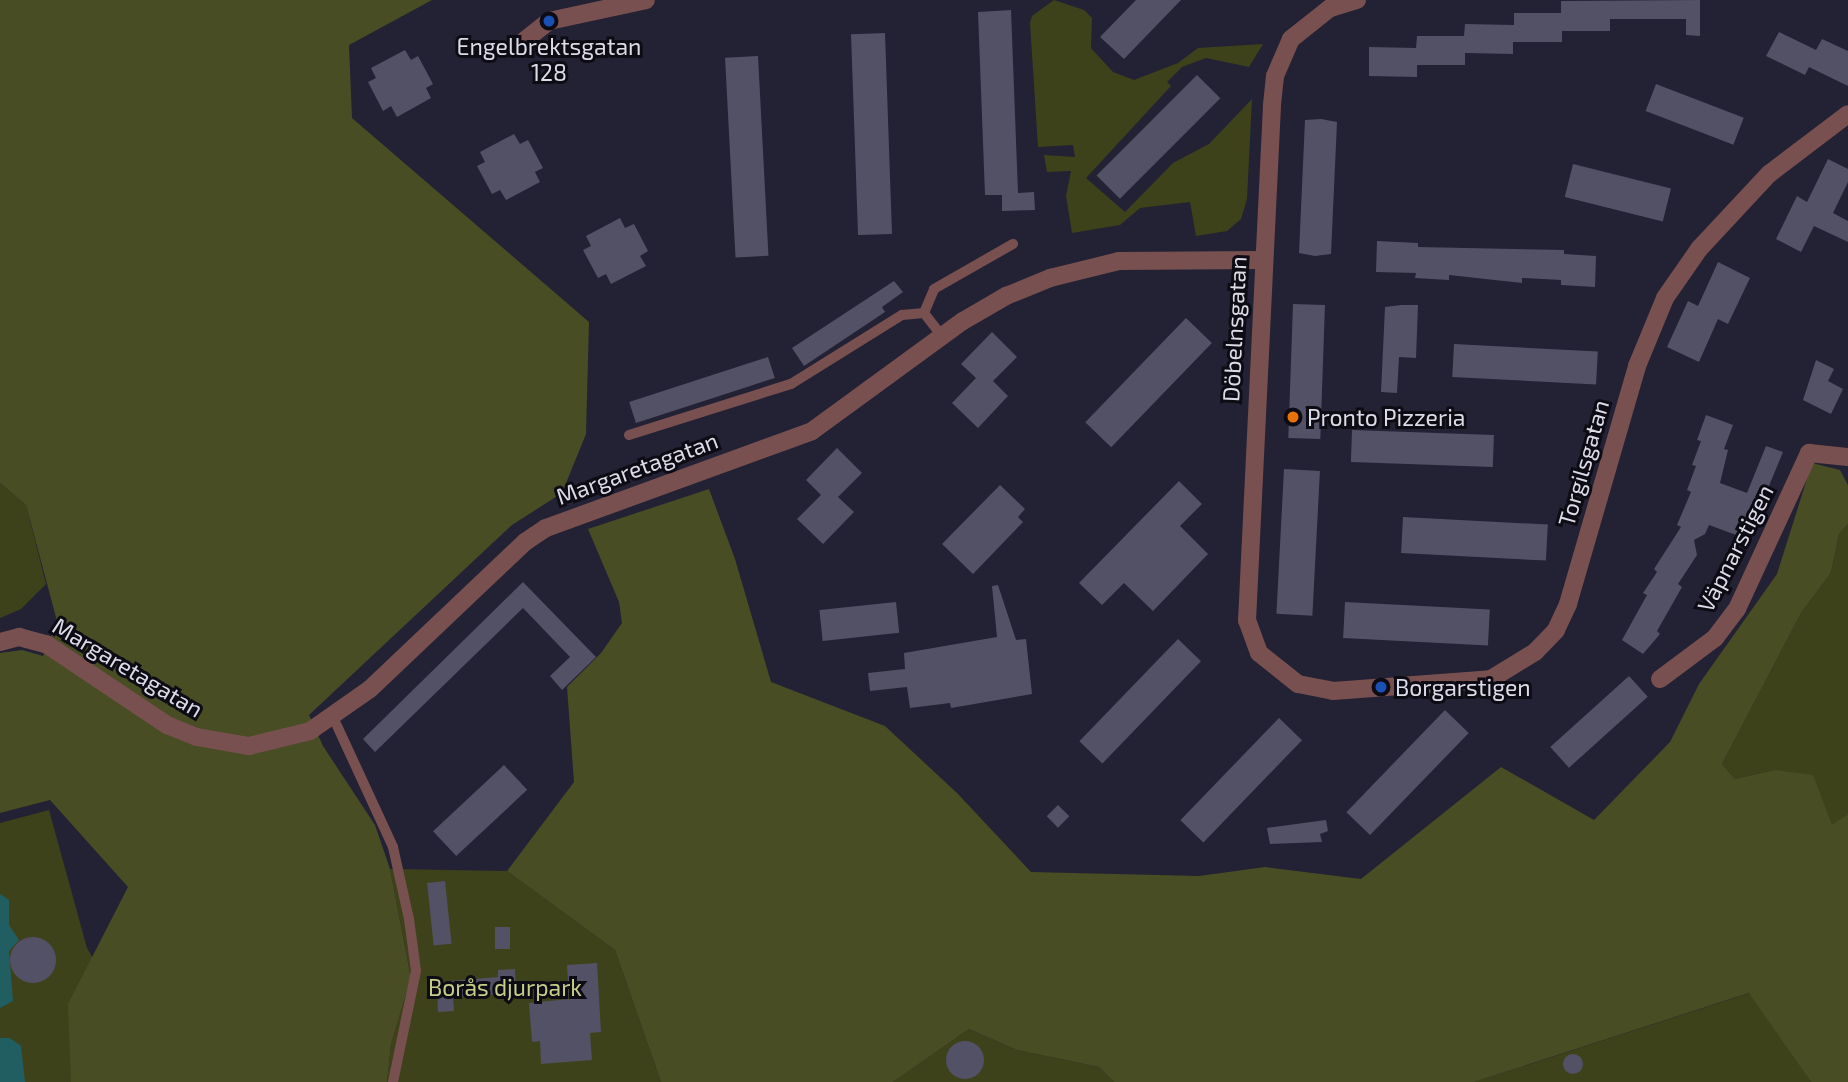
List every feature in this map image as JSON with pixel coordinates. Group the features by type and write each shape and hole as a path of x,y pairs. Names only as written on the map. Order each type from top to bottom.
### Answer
{"street":[{"path":"525,40 549,21 646,0"},
{"name":"Döbelnsgatan","path":"1298,684 1259,653 1247,620 1262,260 1272,106 1281,57 1291,38 1312,19 1357,0"},
{"name":"Torgilsgatan","path":"1298,684 1334,691 1490,679 1535,652 1556,630 1568,604 1637,366 1665,298 1699,249 1769,174 1848,114"},
{"name":"Margaretagatan","path":"0,642 19,637 46,644 167,725 224,744 267,742 310,731 370,689 525,542 546,528 813,431 942,337 1006,296 1085,267 1146,258 1262,260"},
{"name":"Väpnarstigen","path":"1660,679 1715,638 1737,609 1809,453 1848,457"}],"lane":[{"path":"924,313 934,289 1013,244"},
{"path":"924,313 942,337"},
{"path":"629,435 791,384 886,323 902,315 924,313"},
{"path":"333,717 393,847 409,919 415,971 393,1082"}],"green space":[{"path":"1054,0 1084,10 1092,18 1091,48 1113,72 1134,80 1178,63 1198,48 1263,44 1249,67 1206,58 1182,67 1167,82 1171,86 1086,178 1125,212 1173,163 1209,144 1252,99 1247,199 1241,219 1227,231 1196,236 1190,202 1140,208 1120,225 1072,233 1066,196 1071,171 1047,172 1044,155 1075,157 1073,145 1038,147 1030,23 1032,16"},
{"path":"0,483 26,505 46,584 21,609 0,618"},
{"path":"1848,524 1848,814 1832,826 1774,770 1735,779 1722,764 1801,613 1831,573 1839,534"},
{"path":"49,810 87,948 166,1082 0,1082 0,823"},
{"name":"Borås djurpark","path":"390,869 507,871 615,950 661,1082 387,1082 391,1044 411,978"},
{"path":"1750,993 1811,1082 1474,1082"},
{"path":"969,1029 1017,1050 1099,1067 1114,1082 893,1082"}],"shaded area":[{"path":"0,0 432,0 349,45 352,118 589,322 586,434 562,493 512,525 309,715 323,746 375,825 390,869 411,978 391,1044 387,1082 71,1082 68,1004 128,887 50,800 0,813 0,653 22,650 43,656 57,621 26,505 0,483"},
{"path":"1812,463 1840,470 1848,485 1848,524 1839,534 1831,573 1801,613 1722,764 1735,779 1774,770 1813,775 1832,825 1848,814 1848,1082 1811,1082 1749,993 1474,1082 1114,1082 1099,1067 1017,1050 969,1029 893,1082 661,1082 615,950 507,871 574,782 567,687 601,653 622,623 619,602 588,529 709,489 735,559 771,682 885,726 957,793 1031,872 1199,876 1265,867 1361,879 1501,767 1594,820 1670,742 1699,684 1777,574"},
{"path":"0,894 9,900 9,925 19,940 9,951 13,1001 0,1008"},
{"path":"0,1038 10,1038 21,1046 25,1082 0,1082"}],"building":[{"path":"1136,0 1181,0 1124,59 1100,37"},
{"path":"1700,0 1700,36 1686,35 1686,19 1610,19 1610,31 1562,31 1562,42 1513,42 1513,54 1465,53 1465,65 1417,65 1417,77 1369,76 1369,47 1416,48 1417,36 1464,36 1465,24 1514,25 1514,13 1561,13 1561,1"},
{"path":"1011,10 1018,193 1034,192 1035,210 1002,211 1002,195 985,195 978,12"},
{"path":"1779,32 1816,50 1822,39 1848,51 1848,86 1809,67 1805,75 1766,56"},
{"path":"885,33 892,234 858,235 851,34"},
{"path":"405,50 411,60 418,56 433,84 426,88 431,98 397,117 391,106 383,111 368,82 376,78 371,68"},
{"path":"758,56 768,256 736,257 725,58"},
{"path":"1197,75 1220,98 1120,199 1097,175"},
{"path":"1656,84 1744,118 1733,145 1646,111"},
{"path":"1305,120 1337,122 1331,254 1315,256 1299,253"},
{"path":"514,134 520,144 528,140 543,168 535,172 540,182 506,200 500,190 492,194 477,166 485,162 480,152"},
{"path":"1828,159 1848,169 1848,182 1833,213 1848,221 1848,242 1814,226 1801,252 1776,239 1797,196 1807,202"},
{"path":"1573,164 1671,188 1663,221 1565,197"},
{"path":"620,218 625,228 634,224 648,251 640,256 646,266 611,284 606,274 598,278 583,250 591,246 586,236"},
{"path":"1377,241 1418,243 1418,247 1564,250 1564,254 1596,256 1595,287 1561,285 1561,280 1522,278 1522,283 1449,275 1449,280 1415,278 1416,273 1376,272"},
{"path":"1718,262 1750,278 1728,324 1718,319 1699,362 1667,347 1688,301 1698,306"},
{"path":"894,281 903,292 882,307 885,312 804,366 792,348"},
{"path":"1293,304 1325,305 1320,439 1288,438"},
{"path":"1418,305 1416,358 1399,357 1397,393 1381,392 1385,307"},
{"path":"1186,318 1212,343 1111,447 1085,422"},
{"path":"992,332 1017,357 993,381 1008,396 978,428 952,403 976,378 961,364"},
{"path":"1454,344 1598,352 1596,384 1452,377"},
{"path":"768,357 775,378 636,423 629,402"},
{"path":"1816,360 1834,369 1828,381 1843,389 1831,414 1803,400"},
{"path":"1706,415 1733,425 1724,449 1728,450 1720,483 1747,493 1766,446 1783,452 1747,539 1709,525 1705,534 1694,540 1697,555 1678,584 1682,587 1657,631 1660,634 1643,654 1622,640 1647,595 1643,593 1657,572 1654,569 1681,527 1677,525 1691,492 1687,490 1696,466 1692,465 1701,441 1697,440"},
{"path":"1352,430 1494,435 1493,467 1351,462"},
{"path":"837,448 862,473 838,497 854,512 823,544 797,519 821,495 806,480"},
{"path":"1284,469 1320,471 1312,616 1276,614"},
{"path":"1179,481 1202,504 1180,526 1208,554 1153,611 1124,583 1102,605 1079,583"},
{"path":"1000,485 1025,509 1018,517 1023,522 973,574 942,544"},
{"path":"1403,517 1548,525 1546,561 1401,553"},
{"path":"523,582 596,657 562,690 550,676 570,657 523,608 375,752 363,739"},
{"path":"998,585 1016,640 1026,639 1032,694 951,708 950,703 910,708 907,687 870,691 868,673 905,669 904,653 997,637 992,586"},
{"path":"896,602 899,633 823,641 819,610"},
{"path":"1345,602 1490,610 1488,646 1343,638"},
{"path":"1178,639 1201,661 1102,763 1079,741"},
{"path":"1629,676 1648,697 1569,768 1550,747"},
{"path":"1445,710 1469,733 1370,835 1346,812"},
{"path":"1279,718 1302,740 1203,842 1180,820"},
{"path":"504,765 527,790 456,856 433,831"},
{"path":"1058,805 1069,816 1058,828 1047,816"},
{"path":"1326,820 1328,831 1320,834 1322,842 1270,844 1267,828"},
{"path":"445,881 452,944 434,946 427,883"},
{"path":"495,927 510,927 510,949 495,949"},
{"path":"33,937 50,943 56,960 50,977 33,983 16,977 10,960 16,943"},
{"path":"597,963 601,1032 590,1033 592,1060 541,1064 540,1041 532,1042 529,1003 569,999 567,965"},
{"path":"515,969 516,993 453,997 454,1011 438,1012 437,987 451,986 450,981 498,977 498,970"},
{"path":"965,1041 979,1046 984,1060 979,1074 965,1079 951,1074 946,1060 951,1046"},
{"path":"1569,1054 1577,1054 1583,1064 1577,1074 1569,1074 1563,1068 1563,1060"}],"place":[{"name":"Engelbrektsgatan 128","path":"549,21"},
{"name":"Pronto Pizzeria","path":"1293,417"},
{"name":"Borgarstigen","path":"1381,687"}]}
